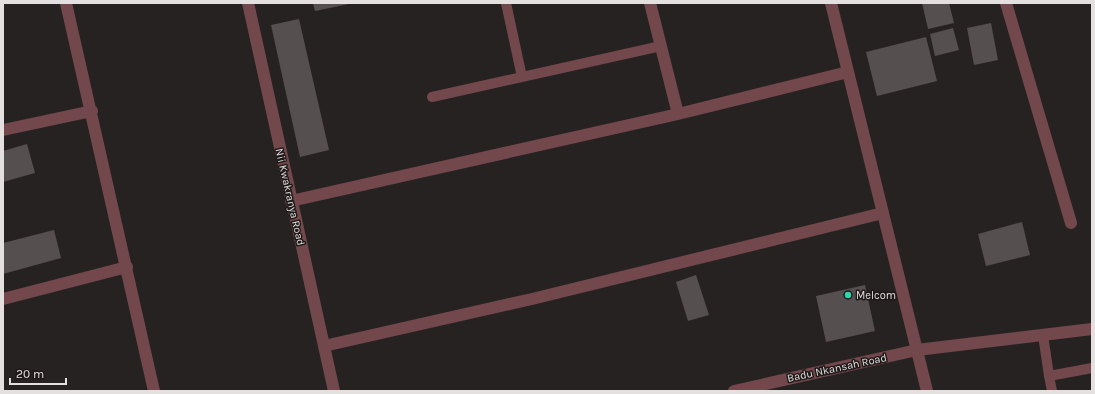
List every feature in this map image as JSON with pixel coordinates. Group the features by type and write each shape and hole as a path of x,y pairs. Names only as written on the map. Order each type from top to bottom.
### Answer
{"street":[{"path":"66,3 127,267 152,390"},
{"name":"Nii Kwakranya Road","path":"248,3 334,391"},
{"path":"650,3 678,114"},
{"path":"831,3 927,391"},
{"path":"1006,3 1071,223"},
{"path":"291,201 678,114 848,72"},
{"path":"3,130 92,111"},
{"path":"324,346 539,297 883,213"},
{"path":"3,299 127,267"},
{"name":"Badu Nkansah Road","path":"734,391 762,388 917,350 1092,329"}],"lane":[{"path":"506,3 522,77"},
{"path":"432,97 661,46"},
{"path":"1043,335 1052,391"},
{"path":"1049,376 1092,368"}],"building":[{"path":"313,3 349,3 349,4 315,11"},
{"path":"922,3 949,3 954,23 928,29"},
{"path":"299,19 329,150 300,157 271,25"},
{"path":"991,23 998,60 974,65 967,28"},
{"path":"953,28 959,50 935,56 930,34"},
{"path":"926,37 937,81 877,96 866,52"},
{"path":"27,144 35,173 3,182 3,151"},
{"path":"1022,222 1030,255 986,266 978,234"},
{"path":"54,230 61,258 3,274 3,243"},
{"path":"696,275 709,315 688,321 676,282"},
{"path":"865,285 875,331 826,342 816,296"}],"place":[{"name":"Melcom","path":"848,295"}]}
